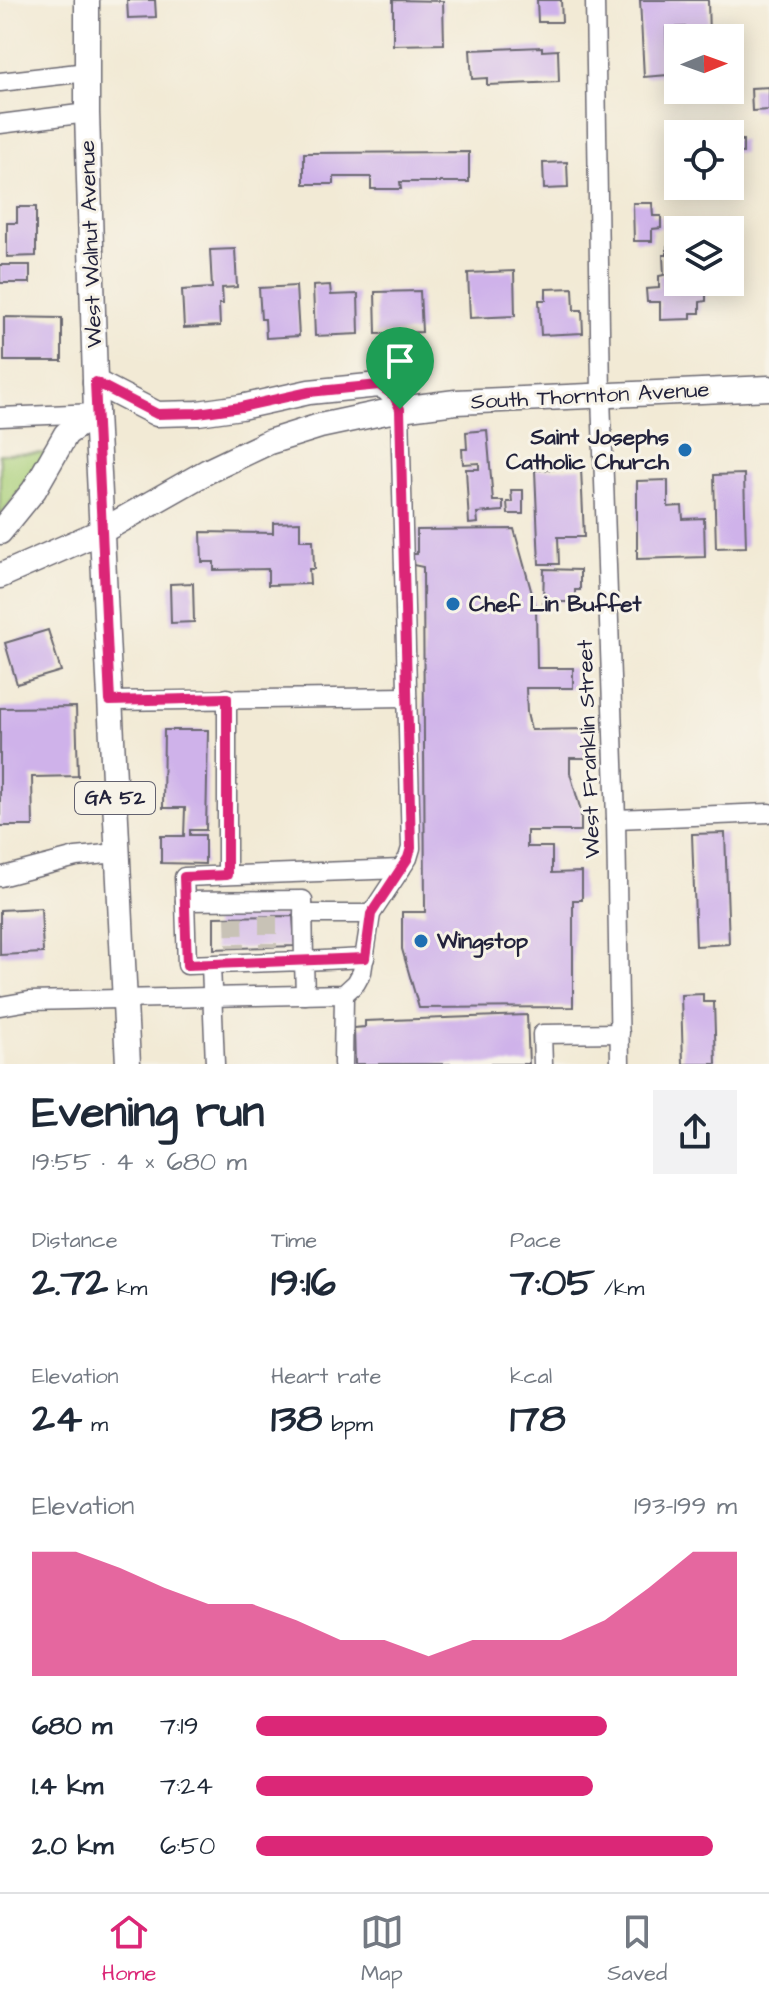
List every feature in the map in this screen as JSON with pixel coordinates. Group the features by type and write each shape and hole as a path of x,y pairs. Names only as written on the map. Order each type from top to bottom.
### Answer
{"main road":[{"name":"West Walnut Avenue","path":"87,0 87,113 96,413 128,1064"},
{"path":"95,382 157,414 198,413 309,392 379,385 394,396 400,409"},
{"name":"South Thornton Avenue","path":"0,576 102,531 208,471 269,442 320,426 400,409 456,402 769,388"},
{"path":"0,532 34,490 66,434 96,413"}],"street":[{"name":"West Franklin Street","path":"595,0 601,396 616,819 620,1064"},
{"path":"0,82 87,72"},
{"path":"0,124 87,113"},
{"path":"0,1006 29,1001 344,994 356,983 362,972 371,914 411,848 400,409"},
{"path":"0,417 96,413"},
{"path":"110,701 407,697"},
{"path":"227,698 227,875"},
{"path":"616,819 769,813"},
{"path":"0,877 76,857 117,853"},
{"path":"365,958 304,961 269,955 236,956 211,965 187,965 184,877 401,869"},
{"path":"185,901 234,908 268,908 303,900 305,995"},
{"path":"303,914 371,914"},
{"path":"211,965 215,1064"},
{"path":"343,1064 344,994"},
{"path":"543,1064 542,1034 620,1033"}],"green space":[{"path":"49,453 0,516 0,454"}],"building":[{"path":"127,0 155,0 156,17 128,18"},
{"path":"393,0 443,1 444,44 393,45"},
{"path":"537,0 561,0 562,22 538,22"},
{"path":"640,0 708,0 709,24 664,24 664,75 644,77"},
{"path":"542,47 542,51 558,50 559,82 487,85 487,78 472,79 470,50"},
{"path":"769,87 769,110 752,111 751,88"},
{"path":"469,152 469,182 400,182 401,189 371,189 371,177 334,177 334,184 304,184 304,153"},
{"path":"567,162 568,188 544,189 543,163"},
{"path":"633,203 652,203 653,216 661,216 661,228 652,229 652,241 634,241"},
{"path":"17,207 36,207 36,256 7,257 7,223 17,223"},
{"path":"235,249 237,287 222,288 220,326 184,328 182,290 212,288 210,250"},
{"path":"0,265 30,265 30,283 0,283"},
{"path":"514,271 515,316 470,318 468,273"},
{"path":"664,275 664,296 706,296 706,301 700,302 700,313 691,313 691,319 660,320 660,302 647,302 646,289 659,288 659,276"},
{"path":"330,285 331,295 358,294 359,334 315,336 313,286"},
{"path":"296,286 299,336 266,338 259,288"},
{"path":"573,288 574,310 582,310 583,333 541,335 539,300 546,300 546,289"},
{"path":"420,291 422,332 376,334 375,292"},
{"path":"4,317 62,318 62,361 4,361"},
{"path":"487,430 493,501 503,501 503,511 477,513 478,523 469,524 466,469 479,469 479,463 463,464 462,449 467,449 466,432"},
{"path":"581,468 584,537 558,537 559,564 539,564 535,470"},
{"path":"744,474 746,547 716,548 714,475"},
{"path":"668,480 668,507 682,506 683,519 704,518 705,557 637,559 637,481"},
{"path":"511,490 523,490 523,514 508,514 507,502 512,502"},
{"path":"300,522 300,540 313,540 314,569 309,569 310,584 268,585 268,569 214,570 214,562 202,562 201,532 273,533 273,523"},
{"path":"514,529 536,608 537,668 573,668 573,688 526,688 531,730 586,729 586,758 570,758 570,773 581,811 581,831 527,831 527,847 552,847 552,873 582,872 582,900 573,900 573,1007 419,1008 402,949 402,912 425,912 423,567 413,565 411,554 417,554 417,530"},
{"path":"544,569 580,570 580,590 575,590 575,602 543,602"},
{"path":"193,583 194,622 171,623 170,584"},
{"path":"48,630 61,671 17,684 5,643"},
{"path":"76,707 78,776 32,777 33,826 0,826 0,708"},
{"path":"164,730 208,730 206,830 190,830 190,835 205,835 205,864 161,863 161,836 184,836 185,808 163,808"},
{"path":"725,833 729,944 696,946 692,834"},
{"path":"41,908 43,953 0,955 0,910"},
{"path":"293,916 295,946 214,949 214,917"},
{"path":"703,994 703,1002 714,1002 716,1064 683,1064 681,995"},
{"path":"527,1015 529,1064 355,1064 354,1028 365,1027 365,1021"}],"tunnel":[{"path":"268,916 268,947"},
{"path":"234,917 235,948"}],"place":[{"name":"Saint Josephs Catholic Church","path":"685,450"},
{"name":"Chef Lin Buffet","path":"453,604"},
{"name":"Wingstop","path":"421,941"}],"route":[{"path":"95,382 157,414 198,413 309,392 379,385 389,389 400,409 411,848 408,858 371,914 365,958 187,965 184,877 227,875 227,698 110,701 95,382"}]}
